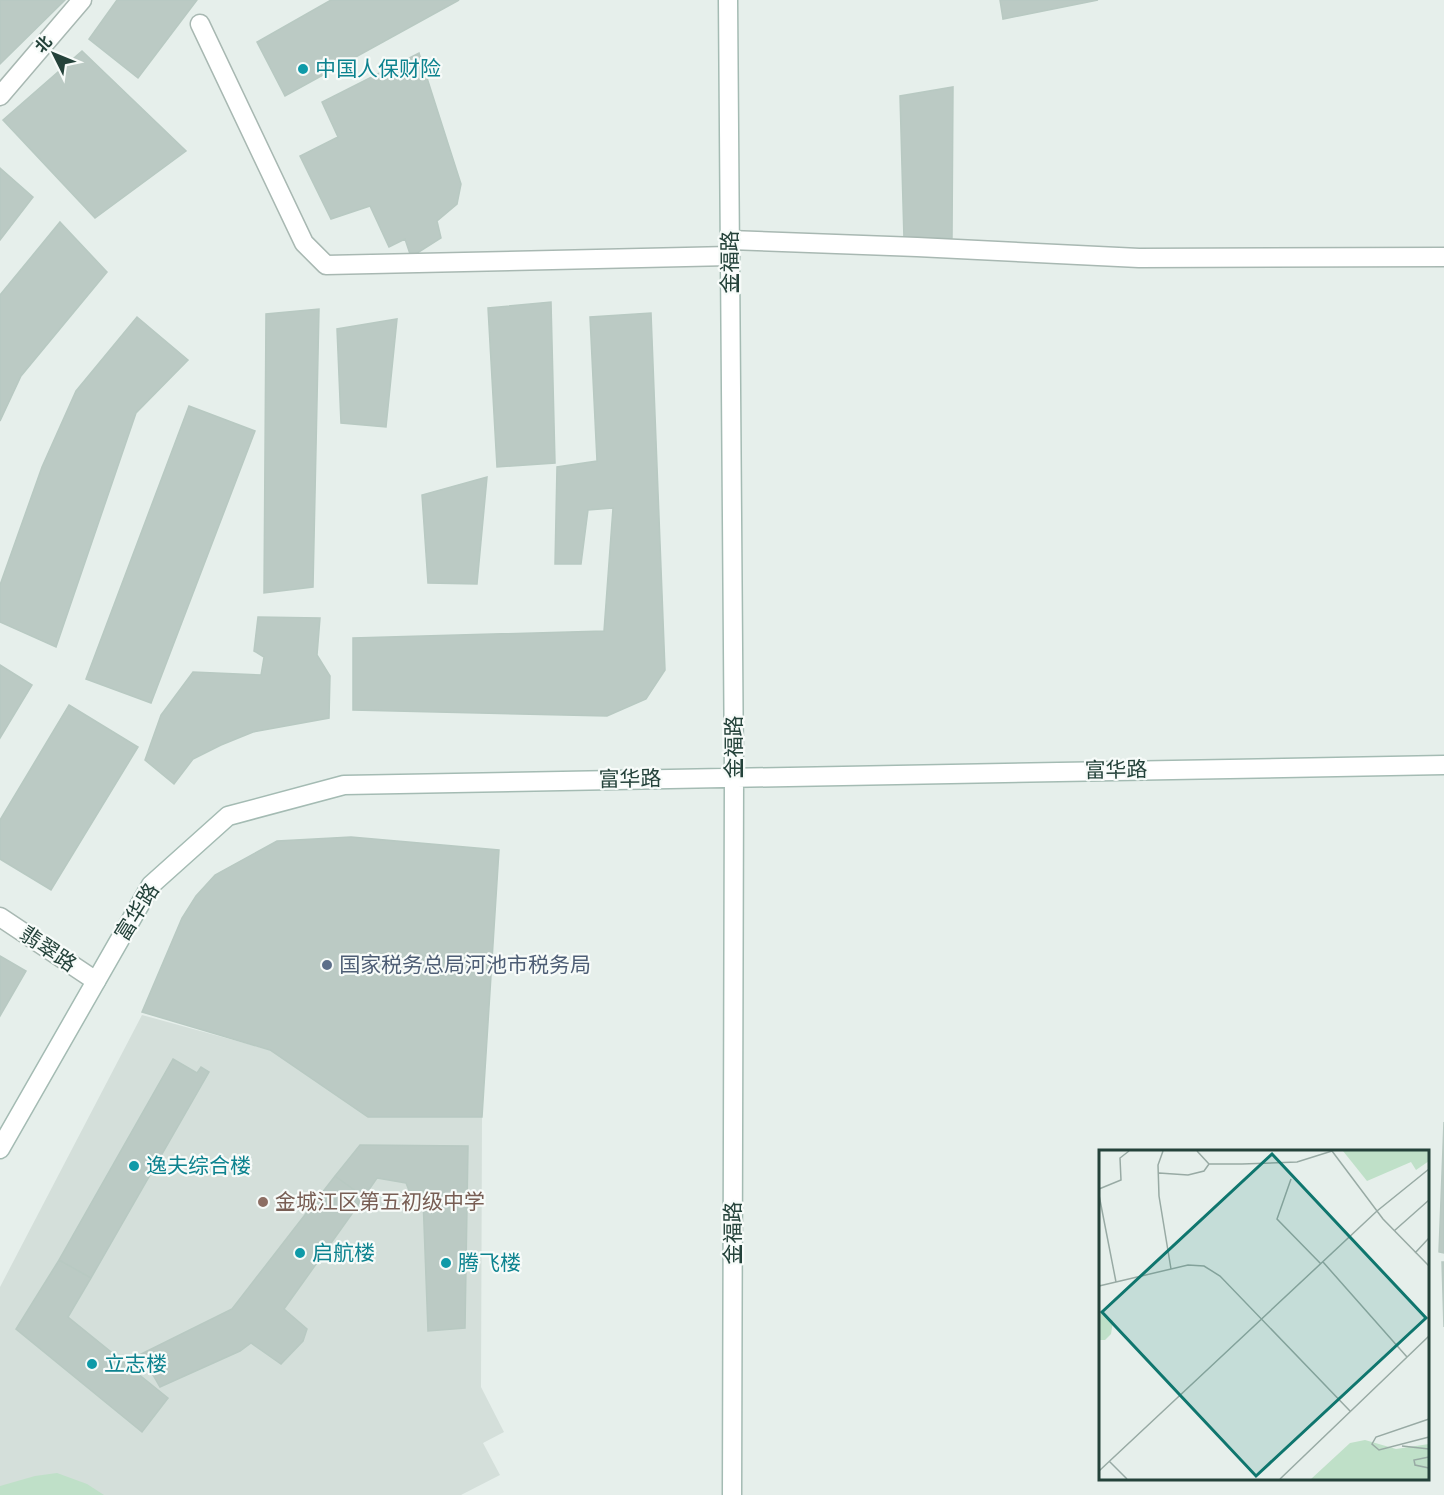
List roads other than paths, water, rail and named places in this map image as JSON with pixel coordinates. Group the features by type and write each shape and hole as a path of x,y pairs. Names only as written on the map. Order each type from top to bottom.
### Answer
{"street":[{"path":"0,96 82,0"},
{"name":"金福路","path":"728,0 734,776 732,1495"},
{"path":"200,24 304,243 326,265 730,248 917,246 1139,258 1444,258"},
{"name":"富华路","path":"0,1149 151,885 228,816 344,785 734,776 1444,765"},
{"name":"翡翠路","path":"0,918 96,981"}],"place":[{"name":"中国人保财险","path":"303,69"},
{"name":"国家税务总局河池市税务局","path":"327,965"},
{"name":"逸夫综合楼","path":"134,1166"},
{"name":"金城江区第五初级中学","path":"263,1202"},
{"name":"启航楼","path":"300,1253"},
{"name":"腾飞楼","path":"446,1263"},
{"name":"立志楼","path":"92,1364"}]}
